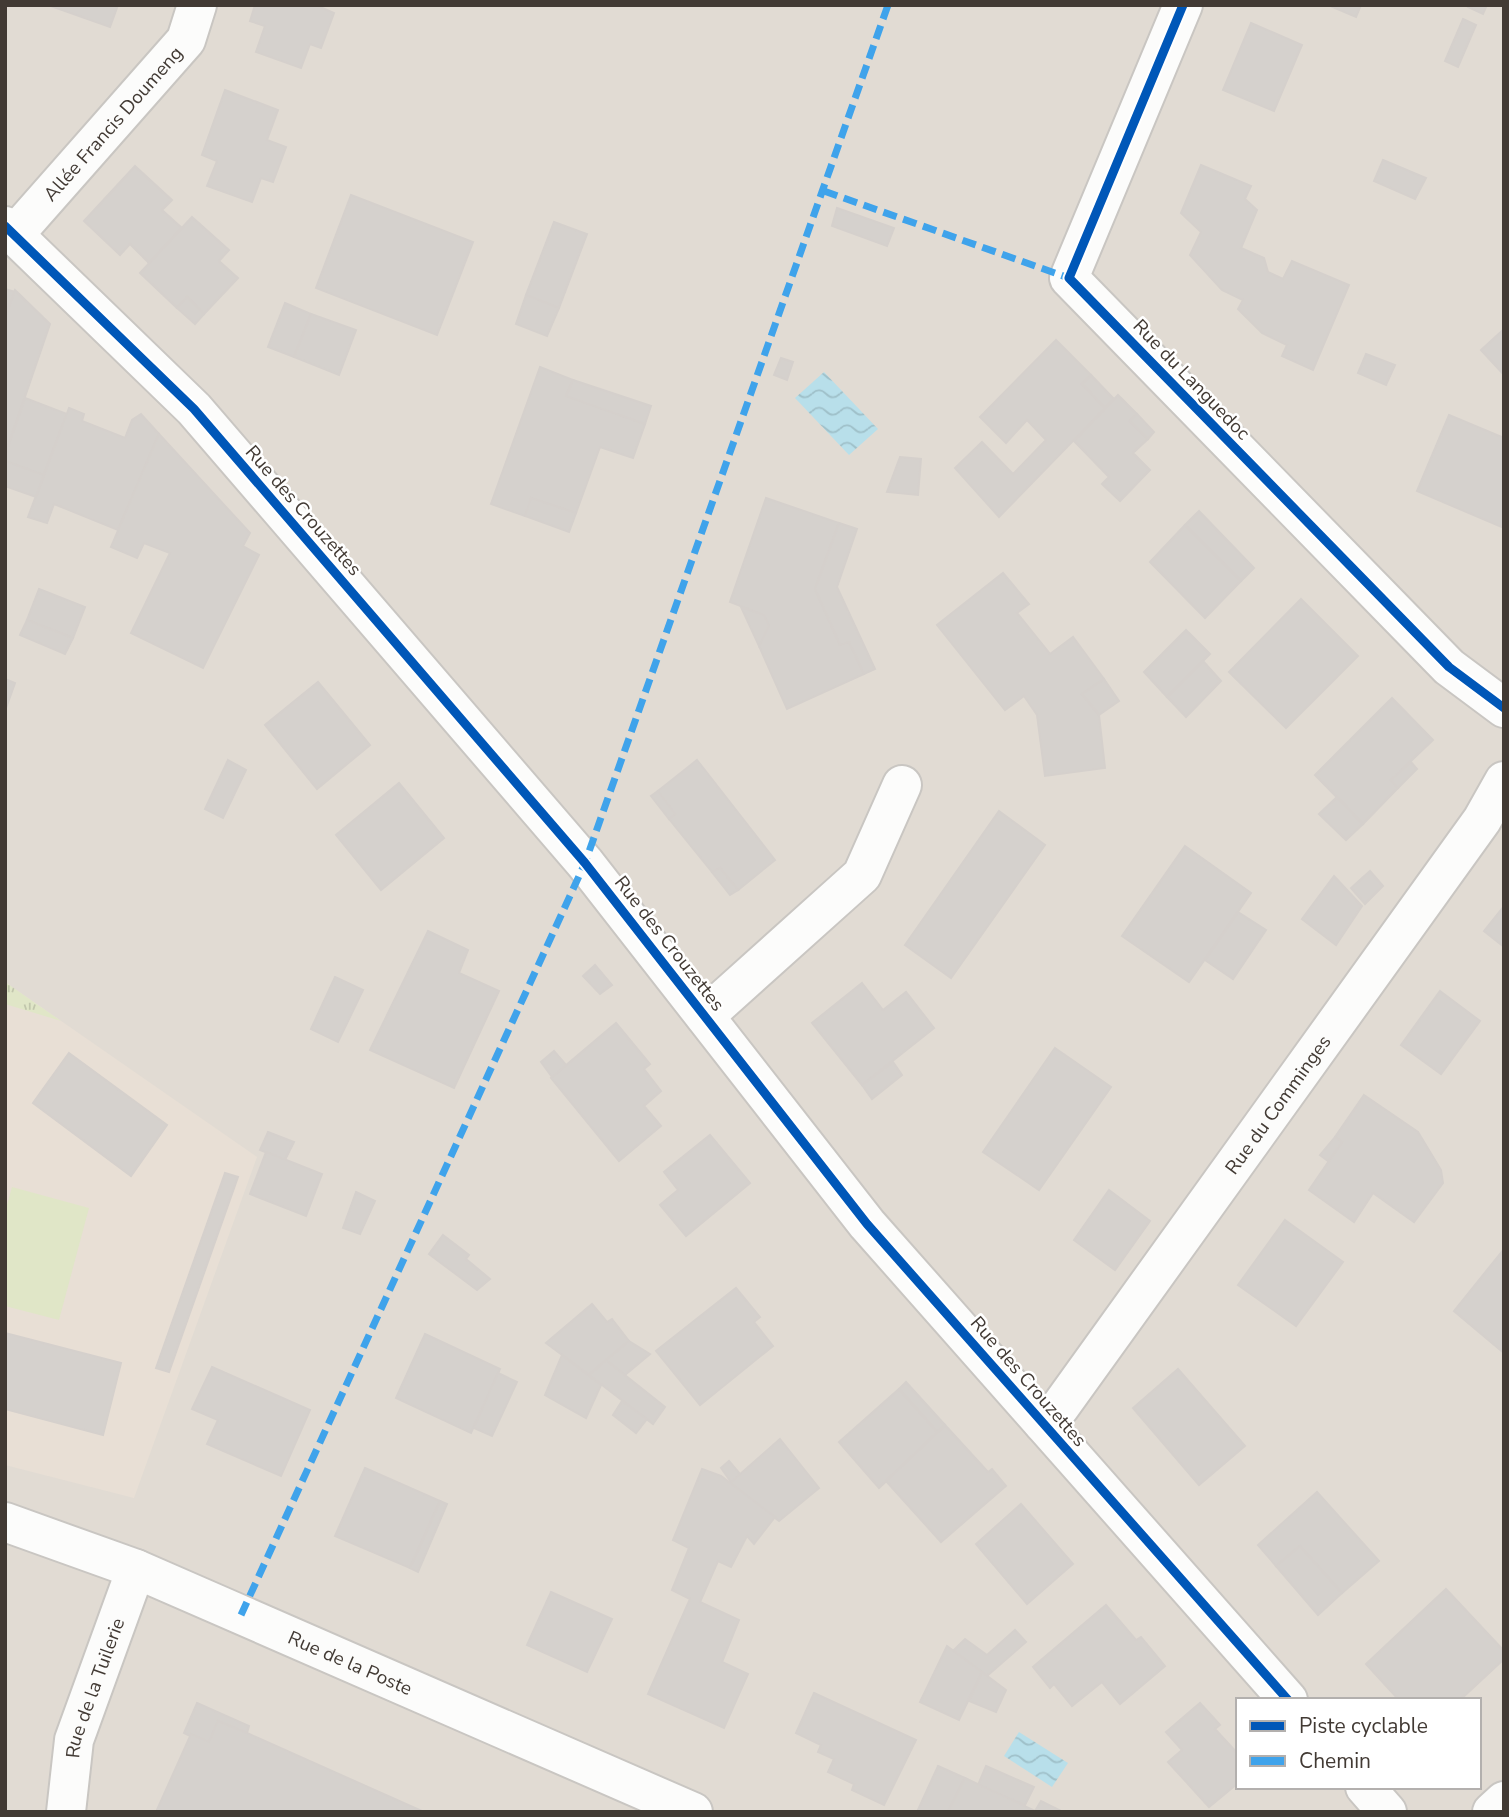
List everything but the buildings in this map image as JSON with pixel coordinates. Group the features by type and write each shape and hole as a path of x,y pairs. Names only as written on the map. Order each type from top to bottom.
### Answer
{"street":[{"name":"Allée Francis Doumeng","path":"10,231 186,40 197,5"},
{"name":"Rue du Languedoc","path":"1184,5 1069,278 1449,667 1504,708"},
{"name":"Rue des Crouzettes","path":"10,231 194,409 585,863 867,1224 1286,1698"},
{"name":"Rue du Comminges","path":"1043,1423 1069,1396 1482,820 1504,781"},
{"path":"705,1016 862,875 902,785"},
{"name":"Rue de la Poste","path":"5,1522 136,1570 693,1812"},
{"name":"Rue de la Tuilerie","path":"66,1812 74,1740 136,1570"},
{"path":"1367,1789 1387,1812"},
{"path":"1492,1812 1504,1801"}],"shaded area":[{"path":"5,5 1504,5 1504,1812 5,1812"},
{"path":"5,982 257,1157 134,1498 5,1465"}],"green space":[{"path":"5,982 61,1021 5,1004"},
{"path":"12,1187 89,1208 59,1320 5,1306 5,1212"}],"water":[{"path":"824,372 878,429 849,455 795,398"},
{"path":"1019,1732 1068,1763 1052,1787 1004,1756"}],"marked path":[{"path":"241,1615 585,863 888,5"},
{"path":"824,191 1069,278"}],"cycle path":[{"path":"1183,5 1069,278 1449,667 1504,708"},
{"path":"5,226 194,409 585,863 867,1224 1286,1698"}]}
